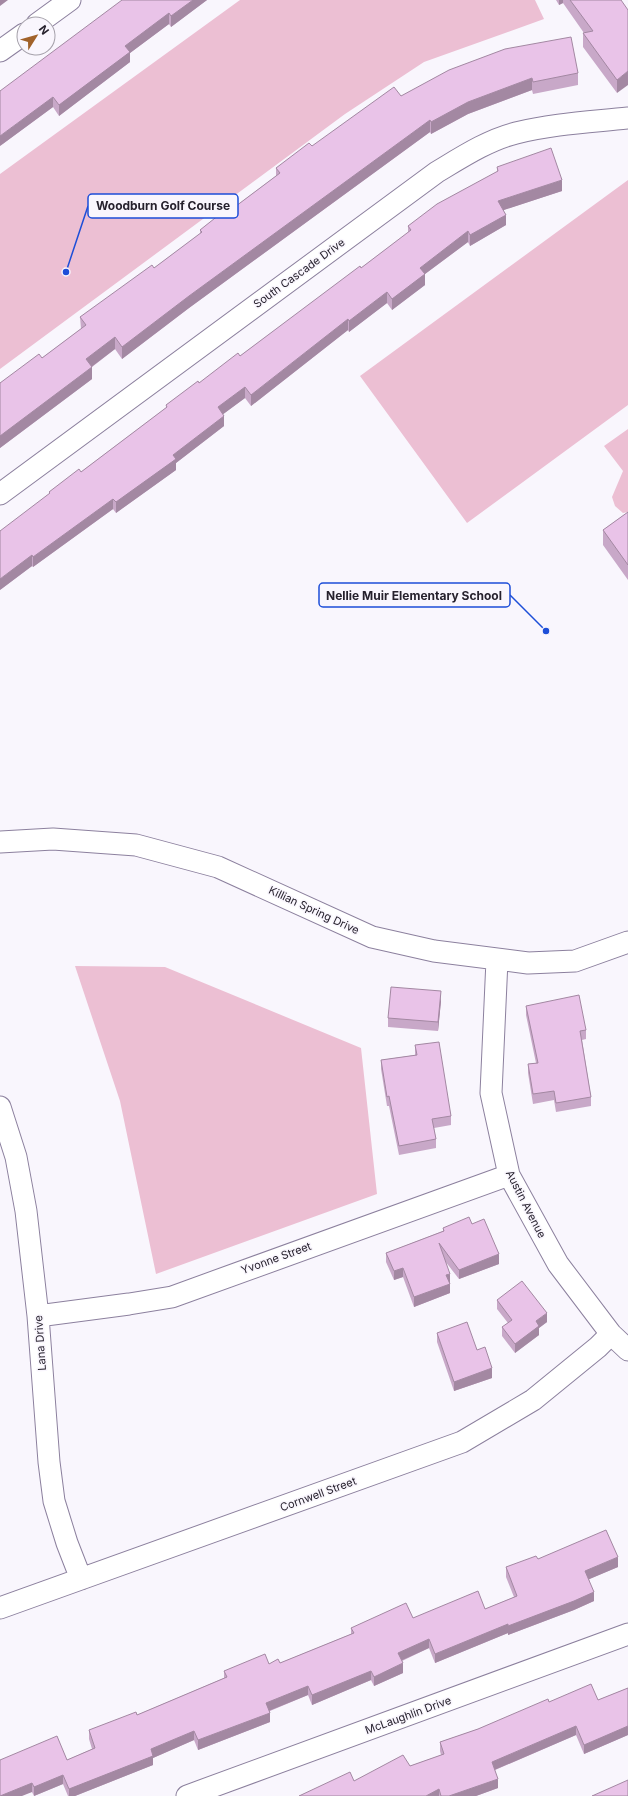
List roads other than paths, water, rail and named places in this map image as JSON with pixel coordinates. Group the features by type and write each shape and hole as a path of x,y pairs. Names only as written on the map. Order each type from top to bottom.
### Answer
{"street":[{"path":"48,16 70,0"},
{"path":"0,51 16,40"},
{"name":"South Cascade Drive","path":"0,494 437,172 477,148 515,133 558,126 628,118"},
{"name":"Killian Spring Drive","path":"0,842 53,839 136,845 218,867 372,937 434,951 528,963 575,961 628,942"},
{"name":"Austin Avenue","path":"497,960 491,1093 509,1175 558,1264 611,1334 628,1350"},
{"name":"Lana Drive","path":"0,1107 16,1157 25,1203 38,1316 49,1462 54,1501 67,1543 82,1579"},
{"name":"Yvonne Street","path":"38,1316 128,1304 172,1296 509,1175"},
{"name":"Cornwell Street","path":"0,1608 462,1442 533,1400 598,1347 611,1334"},
{"name":"McLaughlin Drive","path":"188,1796 628,1634"}],"place":[{"name":"Woodburn Golf Course","path":"66,272"},
{"name":"Nellie Muir Elementary School","path":"546,631"}]}
